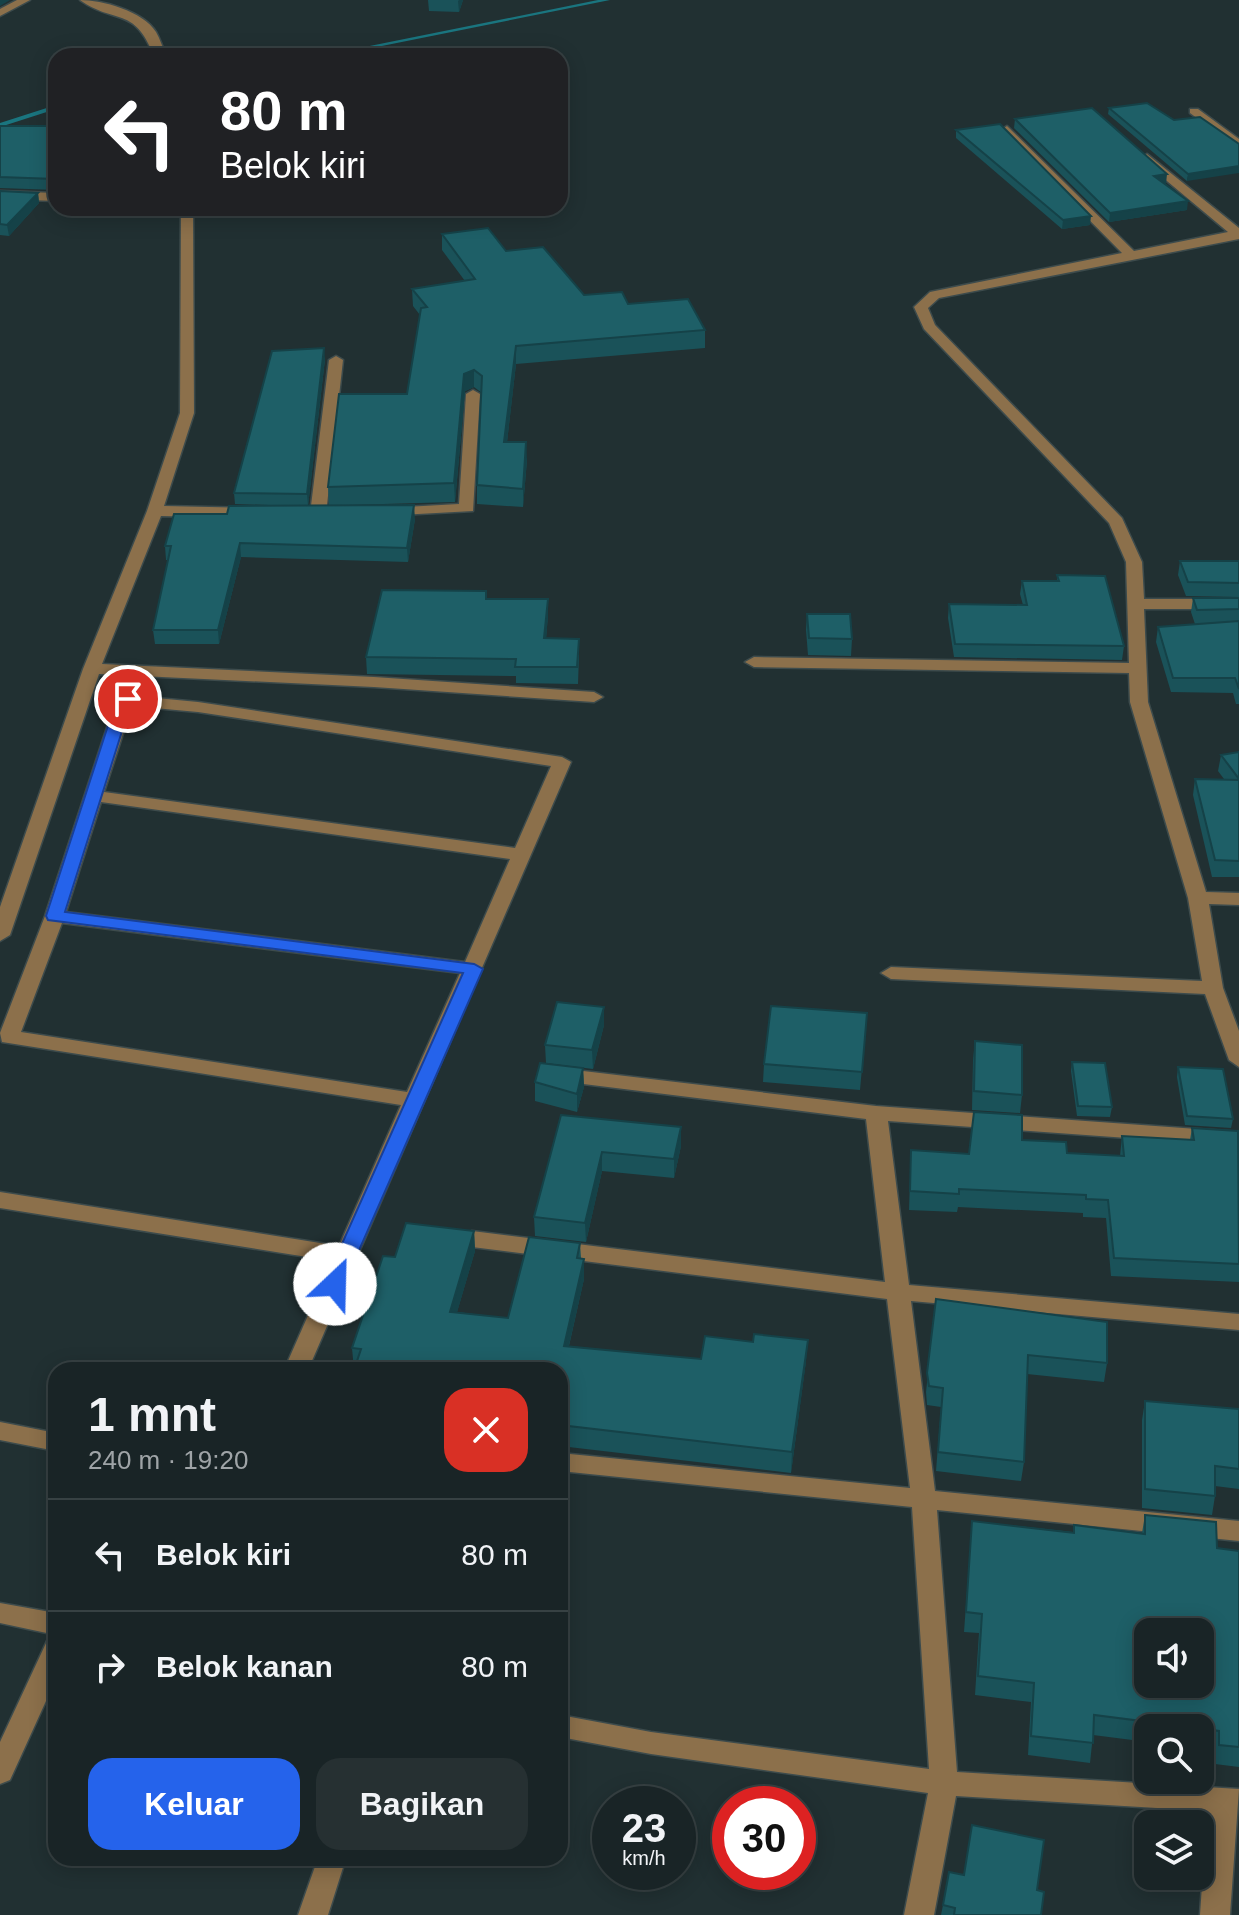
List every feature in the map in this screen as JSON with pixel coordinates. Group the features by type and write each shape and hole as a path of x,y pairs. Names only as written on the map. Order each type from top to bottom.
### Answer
{"street":[{"path":"0,13 25,0"},
{"path":"85,0 133,18 150,31 157,48"},
{"path":"1194,111 1239,145"},
{"path":"1007,130 1132,256"},
{"path":"1133,145 1239,235"},
{"path":"0,195 48,197"},
{"path":"0,935 92,669 155,511 187,413 187,216"},
{"path":"1239,235 935,295 921,307 929,326 1116,521 1134,562 1144,634 1137,668 1139,702 1198,898 1213,988 1239,1060"},
{"path":"319,514 336,360"},
{"path":"366,514 466,509 473,394"},
{"path":"155,511 274,513"},
{"path":"1138,604 1239,604"},
{"path":"754,662 1137,668"},
{"path":"92,669 360,681 594,697"},
{"path":"300,1362 416,1100 474,969 562,765 558,759 198,707 125,700 55,916 7,1033 12,1039 416,1100"},
{"path":"95,796 524,855"},
{"path":"1198,898 1239,899"},
{"path":"55,916 474,969"},
{"path":"891,973 1213,988"},
{"path":"546,1073 876,1113 1239,1139"},
{"path":"876,1113 924,1500 944,1783 919,1915"},
{"path":"0,1200 347,1255"},
{"path":"472,1239 899,1292 1239,1322"},
{"path":"0,1431 48,1440"},
{"path":"568,1463 1239,1531"},
{"path":"0,1613 48,1622"},
{"path":"0,1772 48,1667"},
{"path":"568,1727 651,1743 944,1783 1231,1800 1215,1915"},
{"path":"313,1915 329,1866"}],"building":[{"path":"1147,103 1174,120 1200,117 1239,144 1239,166 1188,174 1109,108"},
{"path":"1092,108 1167,174 1154,176 1188,201 1110,213 1015,119"},
{"path":"1000,124 1091,216 1063,220 956,130"},
{"path":"0,126 48,126 48,179 0,177"},
{"path":"0,191 38,193 7,225 0,224"},
{"path":"488,228 506,251 543,247 584,295 622,292 628,304 688,299 705,330 516,346 504,442 526,442 523,489 477,485 482,376 474,370 464,374 454,483 328,487 339,394 407,394 421,308 427,307 412,289 475,279 442,234"},
{"path":"324,348 307,494 234,493 272,351"},
{"path":"414,505 407,548 240,543 218,630 153,630 171,546 165,546 174,514 227,514 229,506"},
{"path":"1180,561 1239,561 1239,583 1188,582"},
{"path":"1057,575 1105,576 1124,646 955,644 949,604 1027,605 1022,581 1059,581"},
{"path":"382,590 486,591 486,599 548,599 544,638 579,639 577,667 515,667 516,659 366,657"},
{"path":"1193,598 1239,598 1239,609 1197,610"},
{"path":"807,614 850,614 852,639 809,638"},
{"path":"1239,621 1239,689 1235,678 1173,678 1158,627"},
{"path":"1239,752 1239,779 1221,755"},
{"path":"1195,779 1239,780 1239,861 1215,860"},
{"path":"557,1002 604,1007 592,1050 545,1045"},
{"path":"771,1006 867,1013 862,1072 764,1064"},
{"path":"975,1041 1022,1045 1022,1095 974,1091"},
{"path":"1072,1062 1105,1063 1112,1107 1078,1106"},
{"path":"540,1063 583,1068 577,1094 535,1082"},
{"path":"1178,1067 1223,1069 1233,1119 1187,1116"},
{"path":"974,1112 1022,1115 1022,1140 1066,1142 1067,1153 1124,1156 1122,1136 1194,1140 1192,1128 1238,1131 1239,1264 1114,1258 1108,1200 1086,1199 1086,1195 959,1189 959,1194 910,1191 911,1150 969,1154"},
{"path":"561,1115 681,1127 674,1159 602,1152 585,1223 534,1217"},
{"path":"406,1223 474,1231 450,1312 508,1318 529,1237 580,1243 577,1258 584,1259 564,1346 701,1359 705,1336 753,1342 754,1334 808,1340 792,1452 568,1426 568,1362 357,1362 361,1349 352,1348 383,1256 395,1257"},
{"path":"936,1299 1107,1322 1107,1363 1028,1355 1024,1462 938,1452 943,1388 929,1386 927,1373"},
{"path":"1145,1401 1239,1409 1239,1469 1215,1466 1215,1496 1145,1489"},
{"path":"1145,1515 1216,1522 1217,1548 1239,1551 1239,1747 1219,1745 1219,1731 1214,1730 1214,1714 1134,1714 1134,1720 1094,1715 1093,1743 1031,1736 1034,1683 978,1676 982,1614 966,1612 972,1521 1074,1533 1074,1525 1145,1534"},
{"path":"972,1825 1044,1840 1037,1890 1044,1892 1041,1915 954,1915 955,1908 943,1905 949,1872 964,1875"}],"waterway":[{"path":"364,48 607,0"},
{"path":"0,125 48,110"}],"route":[{"path":"128,699 123,704 55,916 474,969 335,1284"}]}
